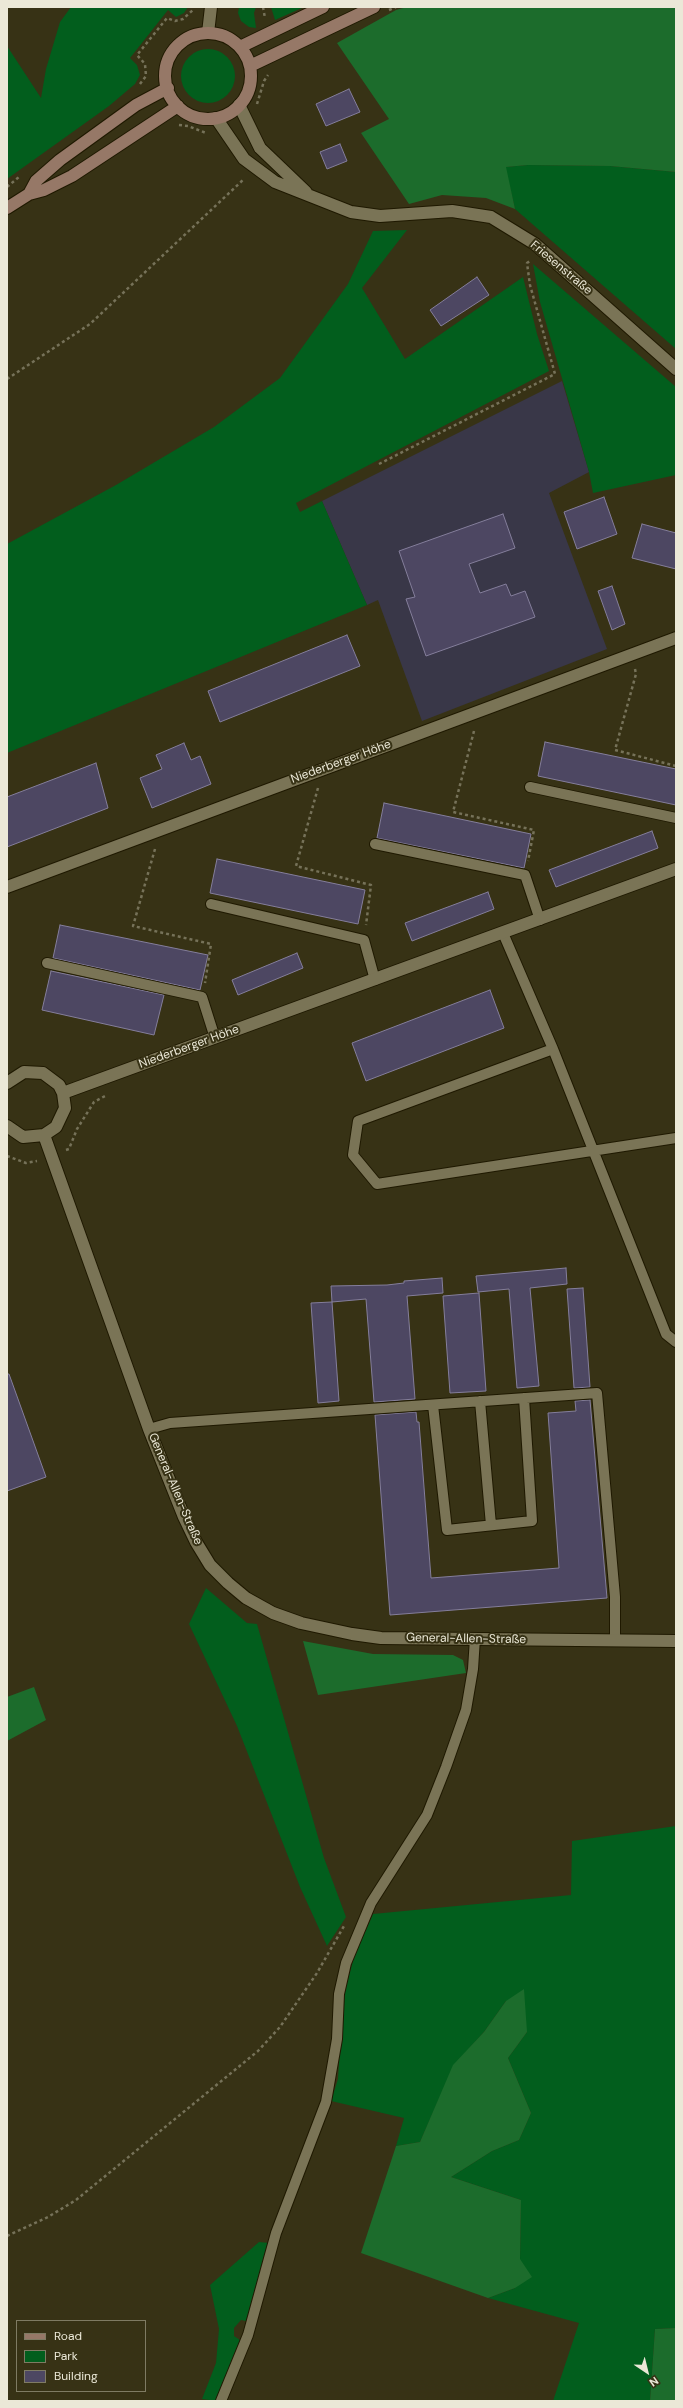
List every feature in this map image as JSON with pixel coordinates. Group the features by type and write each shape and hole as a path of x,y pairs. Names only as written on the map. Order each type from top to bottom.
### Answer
{"main road":[{"path":"240,46 322,7"},
{"path":"250,66 374,7"},
{"path":"208,33 225,36 240,46 250,66 250,87 239,105 228,113 216,118 195,116 178,106 168,88 167,66 174,51 186,39 208,33"},
{"path":"29,194 36,181 60,160 136,105 168,88"},
{"path":"7,208 29,194 44,190 72,176 178,106"}],"street":[{"path":"208,33 211,7"},
{"name":"Friesenstraße","path":"239,105 260,148 288,172 309,194"},
{"name":"Friesenstraße","path":"216,118 244,159 275,182 309,194 350,212 380,216 452,212 491,217 541,249 676,369"},
{"name":"Niederberger Höhe","path":"7,886 676,638"},
{"name":"Niederberger Höhe","path":"63,1094 676,869"},
{"path":"7,1083 19,1074 34,1072 52,1078 63,1094 64,1115 56,1127 44,1135 23,1137 7,1126"},
{"name":"General-Allen-Straße","path":"44,1135 66,1200 150,1429 196,1542 210,1565 246,1598 273,1612 301,1623 346,1633 381,1638 676,1641"}],"lane":[{"path":"530,786 676,818"},
{"path":"375,844 525,875 540,920"},
{"path":"211,904 364,940 375,980"},
{"path":"503,933 553,1049 666,1334 676,1342"},
{"path":"47,963 202,997 215,1038"},
{"path":"553,1049 358,1121 353,1155 377,1184 676,1138"},
{"path":"150,1429 170,1423 597,1393 615,1597 615,1641"},
{"path":"433,1404 447,1530 532,1521 524,1398"},
{"path":"480,1401 491,1525"},
{"path":"221,2401 248,2335 276,2233 326,2102 337,2038 339,1994 349,1956 371,1903 427,1815 466,1710 473,1669 475,1638"}],"path":[{"path":"136,105 130,93 146,76 145,64 137,55 167,18 175,21 183,20 192,13 195,7"},
{"path":"263,7 264,15 271,30"},
{"path":"257,109 264,81 273,69"},
{"path":"177,125 200,129 210,135"},
{"path":"7,379 90,324 256,167"},
{"path":"379,464 555,374 530,286 527,263 541,249"},
{"path":"630,655 636,674 615,750 676,766"},
{"path":"469,714 474,734 453,812 534,830 525,875"},
{"path":"313,772 318,791 296,866 371,885 364,940"},
{"path":"152,833 156,850 133,926 211,944 202,997"},
{"path":"7,1156 26,1163 52,1157 69,1149 77,1129 94,1102 107,1095"},
{"path":"7,2236 48,2217 76,2200 258,2051 280,2027 317,1973 347,1923"}],"shaded area":[{"path":"562,381 589,472 549,493 607,649 422,721 378,600 367,605 322,501"}],"green space":[{"path":"71,7 188,7 184,13 176,17 168,10 130,58 137,65 140,75 135,84 109,106 7,179 7,46 41,98 46,69 60,22"},
{"path":"239,7 256,7 254,13 256,28 249,27 241,21 238,13"},
{"path":"271,7 304,7 275,20"},
{"path":"407,7 676,7 676,172 610,166 528,165 506,167 515,209 486,198 442,195 409,204 361,133 389,119 337,43 396,10"},
{"path":"208,49 218,51 227,57 233,66 235,76 233,86 227,95 218,101 208,103 198,101 189,95 183,86 181,76 183,66 189,57 198,51"},
{"path":"528,165 610,166 676,172 676,349 515,209 505,167"},
{"path":"407,230 362,288 405,359 523,277 537,334 549,371 296,503 300,512 322,501 367,605 7,753 7,544 116,485 214,427 280,378 348,284 373,231"},
{"path":"533,264 676,387 676,475 593,493 589,472 540,302"},
{"path":"206,1588 247,1623 257,1624 324,1858 346,1917 327,1946 300,1887 237,1726 189,1624"},
{"path":"303,1641 373,1654 453,1655 463,1660 466,1673 318,1695"},
{"path":"34,1687 46,1720 7,1741 7,1697"},
{"path":"676,1826 676,2328 655,2329 650,2401 553,2401 579,2323 488,2298 515,2288 520,2259 521,2200 451,2177 492,2151 519,2140 531,2113 508,2058 527,2032 506,2001 484,2032 454,2065 420,2142 396,2146 404,2118 331,2101 338,2079 343,1997 354,1957 373,1914 571,1895 572,1841"},
{"path":"524,1989 527,2032 508,2058 531,2113 519,2140 492,2151 451,2177 521,2200 520,2259 532,2277 515,2288 488,2298 361,2253 396,2146 420,2142 453,2065 484,2032 506,2001"},
{"path":"259,2242 269,2243 246,2321 241,2320 234,2328 234,2336 240,2340 235,2357 217,2401 202,2399 216,2363 219,2329 210,2285"},
{"path":"676,2328 676,2401 650,2401 655,2329"}],"building":[{"path":"349,89 360,112 326,126 316,104"},
{"path":"340,144 347,161 327,169 320,152"},
{"path":"477,277 489,295 441,326 430,310"},
{"path":"604,497 617,534 577,549 564,512"},
{"path":"503,514 515,548 469,564 480,593 506,584 511,596 525,591 535,617 426,656 406,599 415,597 399,551"},
{"path":"642,524 676,533 676,569 632,558"},
{"path":"612,586 625,624 612,630 598,591"},
{"path":"347,635 360,666 220,722 208,691"},
{"path":"545,742 676,769 676,805 538,776"},
{"path":"184,743 191,760 200,756 211,784 152,808 140,778 162,769 156,755"},
{"path":"96,763 108,808 7,847 7,797"},
{"path":"384,803 531,834 524,868 377,838"},
{"path":"652,831 658,848 556,887 549,870"},
{"path":"217,859 365,890 358,924 210,893"},
{"path":"488,892 494,909 412,941 405,923"},
{"path":"60,925 208,955 200,990 53,958"},
{"path":"297,953 303,968 238,995 232,980"},
{"path":"51,971 164,995 154,1035 42,1010"},
{"path":"490,990 504,1028 366,1081 352,1043"},
{"path":"566,1268 567,1284 530,1288 539,1386 517,1388 509,1289 478,1292 476,1276"},
{"path":"442,1278 443,1293 407,1296 415,1399 374,1402 366,1299 332,1302 331,1286 387,1285 404,1283 404,1281"},
{"path":"583,1288 590,1387 574,1388 567,1289"},
{"path":"479,1293 486,1391 450,1393 443,1296"},
{"path":"332,1302 339,1401 318,1403 311,1303"},
{"path":"7,1374 9,1374 46,1477 7,1491"},
{"path":"590,1400 607,1598 390,1615 375,1415 416,1412 417,1422 419,1422 431,1578 559,1568 548,1413 576,1411 575,1401"}]}
